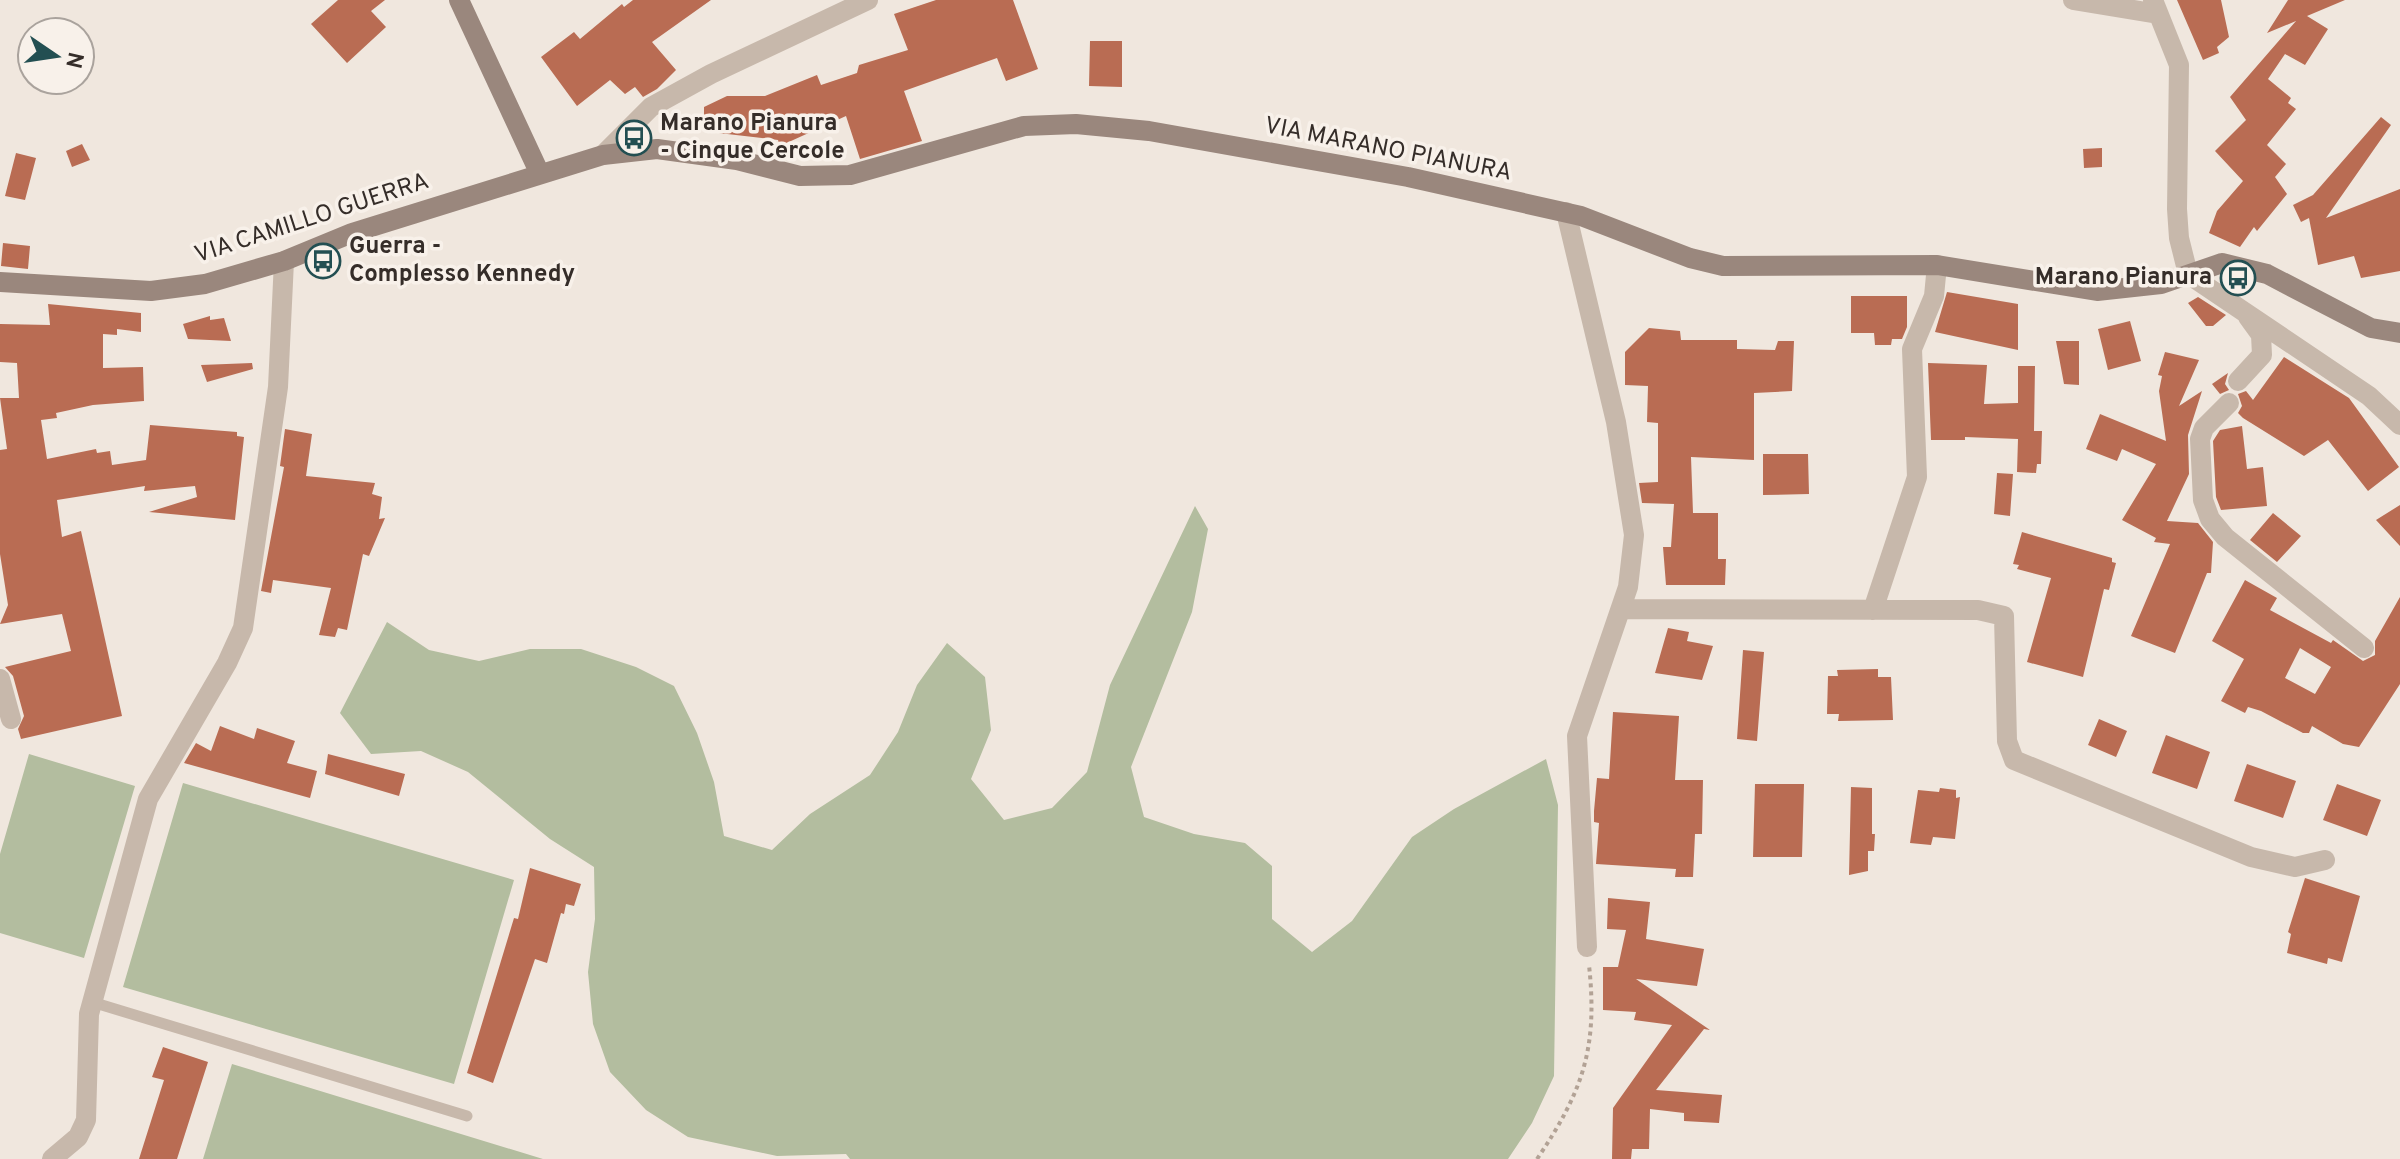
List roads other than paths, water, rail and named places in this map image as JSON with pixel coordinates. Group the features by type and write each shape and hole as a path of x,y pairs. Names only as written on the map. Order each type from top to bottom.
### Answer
{"street":[{"path":"459,0 539,172"},
{"path":"603,155 651,107 711,74 868,0"},
{"path":"2073,0 2156,7 2179,65 2177,209 2179,238 2188,274 2369,396 2400,425"},
{"name":"VIA MARANO PIANURA","path":"539,172 603,155 657,149 737,160 800,176 850,175 1024,126 1076,124 1149,131 1408,177 1566,212 1622,229 1690,258 1723,266 1937,265 2097,291 2161,284 2222,263 2267,274 2371,328 2400,333"},
{"name":"VIA CAMILLO GUERRA","path":"0,282 157,290 205,284 284,261 352,233 539,172"},
{"path":"1566,212 1627,478 1634,535 1628,587 1577,736 1587,947"},
{"path":"52,1159 78,1137 86,1120 92,1002 148,799 227,663 243,628 278,387 284,261"},
{"path":"1873,610 1917,477 1912,349 1934,296 1937,265"},
{"path":"2238,381 2262,355 2261,335 2241,307"},
{"path":"2229,403 2204,428 2200,439 2203,500 2210,519 2225,537 2364,648"},
{"path":"1621,609 1978,610 2004,616 2007,741 2014,760 2251,857 2295,867 2325,860"},
{"path":"0,679 11,719"}],"lane":[{"path":"92,1002 467,1116"}],"place":[{"name":"Marano Pianura - Cinque Cercole","path":"634,138"},
{"name":"Guerra - Complesso Kennedy","path":"323,261"},
{"name":"Marano Pianura","path":"2238,278"}]}
